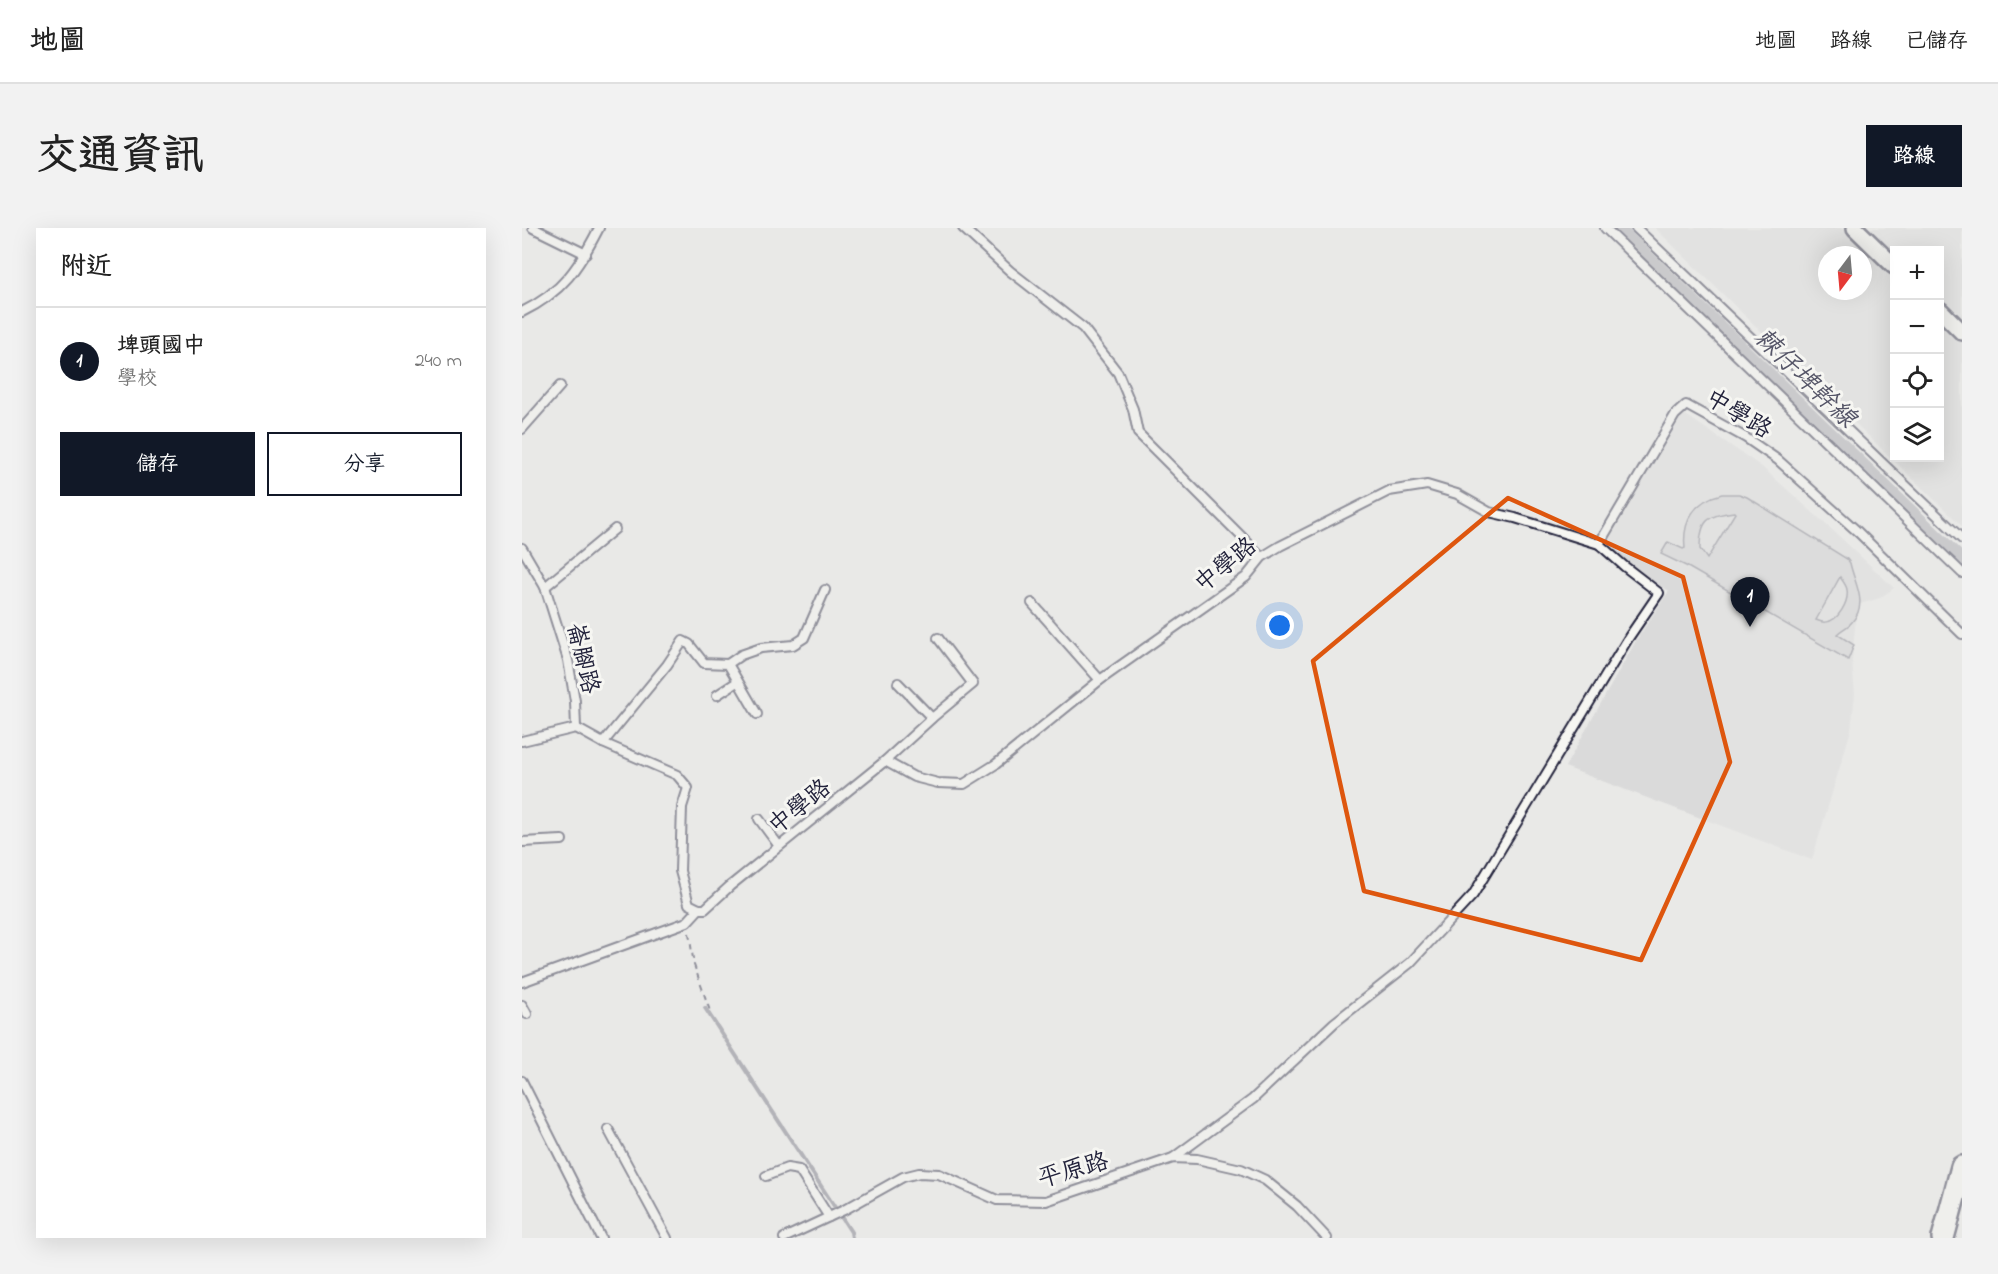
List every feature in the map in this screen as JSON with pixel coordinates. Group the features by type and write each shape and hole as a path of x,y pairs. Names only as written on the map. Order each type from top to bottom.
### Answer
{"main road":[{"path":"1943,1238 1962,1167"}],"street":[{"path":"1855,228 1890,262"},
{"path":"1944,314 1962,332"}],"lane":[{"path":"533,228 586,254"},
{"path":"522,312 541,303 569,278 586,254 599,228"},
{"path":"963,228 1010,271 1083,328 1118,373 1133,409 1138,433 1262,557"},
{"path":"1605,228 1962,573"},
{"path":"1636,228 1962,540"},
{"path":"522,429 560,386"},
{"name":"中學路","path":"687,922 699,909 705,909 885,761 914,777 938,783 964,784 996,764 1100,680 1246,577 1262,557 1389,491 1427,485 1457,494 1490,512 1599,544 1676,415 1686,405 1746,438 1778,460 1858,532 1962,634"},
{"path":"546,587 615,530"},
{"path":"1173,1158 1253,1099 1334,1023 1410,963 1473,895 1629,637 1659,593 1599,544"},
{"name":"崙腳路","path":"522,548 546,587 568,660 575,701 576,728 522,741"},
{"path":"603,743 667,664 682,641 689,644 704,663 728,664 741,655 760,648 793,645 804,638 825,590"},
{"path":"1032,603 1100,680"},
{"path":"885,761 973,684 938,638"},
{"path":"728,664 757,714"},
{"path":"717,695 737,682"},
{"path":"898,682 932,718"},
{"path":"576,728 603,743 677,775 688,788 682,807 680,871 689,904 699,909"},
{"path":"759,819 779,846"},
{"path":"522,842 562,840"},
{"path":"522,982 687,922"},
{"path":"522,1005 527,1014"},
{"path":"522,1082 601,1238"},
{"path":"608,1128 667,1238"},
{"name":"平原路","path":"784,1238 830,1217 903,1177 919,1173 939,1174 997,1200 1046,1201 1173,1158 1197,1159 1241,1168 1265,1180 1297,1206 1327,1238"},
{"path":"766,1176 787,1168 799,1170 830,1217"}],"path":[{"path":"687,922 694,965 710,1011"}],"highlighted area":[{"path":"1508,498 1683,577 1730,762 1641,960 1364,891 1313,661"}],"shaded area":[{"path":"1655,228 1962,228 1962,526 1895,462 1944,462 1944,246 1890,246 1890,457"},
{"path":"1683,413 1762,467 1894,588 1880,598 1857,605 1852,661 1855,694 1851,730 1812,860 1565,767 1637,639 1669,591 1617,558 1607,545 1613,530"},
{"path":"1722,494 1739,494 1747,497 1847,559 1860,600 1857,615 1837,634 1854,645 1848,660 1686,566 1661,554 1668,542 1685,548 1686,529 1692,513 1704,501","holes":["1735,513 1707,559 1700,549 1704,526 1707,521 1717,515","1840,577 1847,590 1842,610 1830,621 1816,620"]}],"waterway":[{"name":"棘仔埤幹線","path":"1617,228 1962,561"},
{"path":"705,1008 851,1232 852,1238"}],"place":[{"name":"埤頭國中","path":"1750,627"}]}
